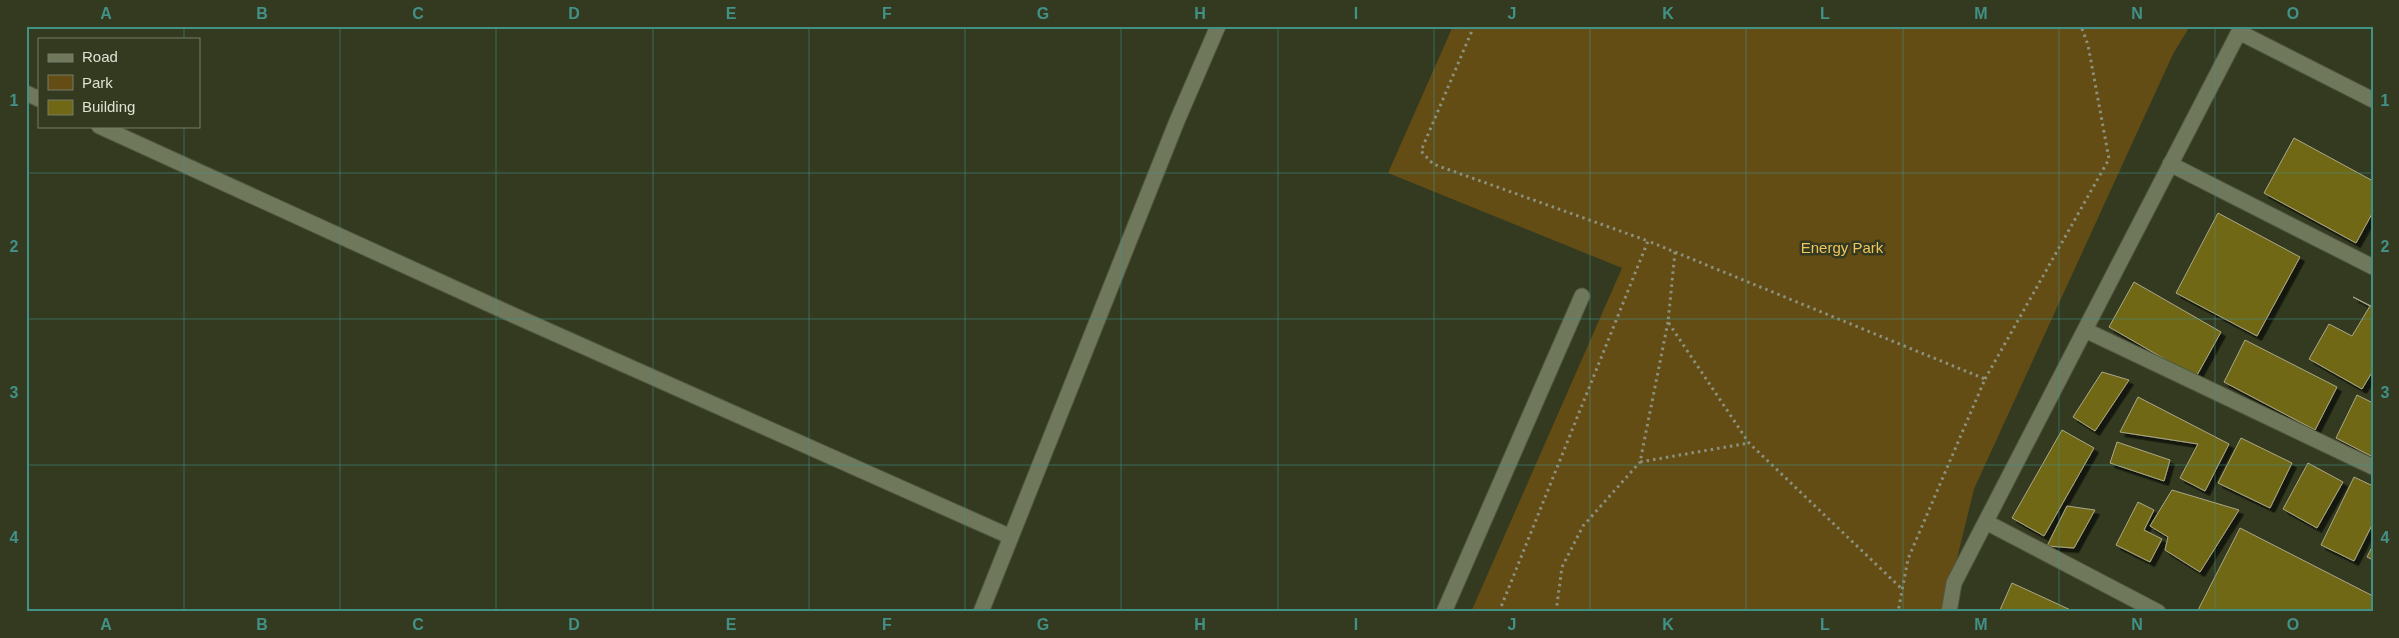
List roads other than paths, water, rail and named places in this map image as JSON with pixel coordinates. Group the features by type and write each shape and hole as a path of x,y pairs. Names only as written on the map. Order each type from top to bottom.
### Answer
{"street":[{"path":"981,612 1177,121 1218,26"},
{"path":"1949,612 1954,583 2240,29 2373,100"},
{"path":"26,93 38,99"},
{"path":"103,128 513,315 1011,538"},
{"path":"2170,164 2373,267"},
{"path":"1444,612 1582,296"},
{"path":"2085,330 2373,467"},
{"path":"1986,522 2158,612"}],"park label":[{"name":"Energy Park","path":"1842,247"}]}
